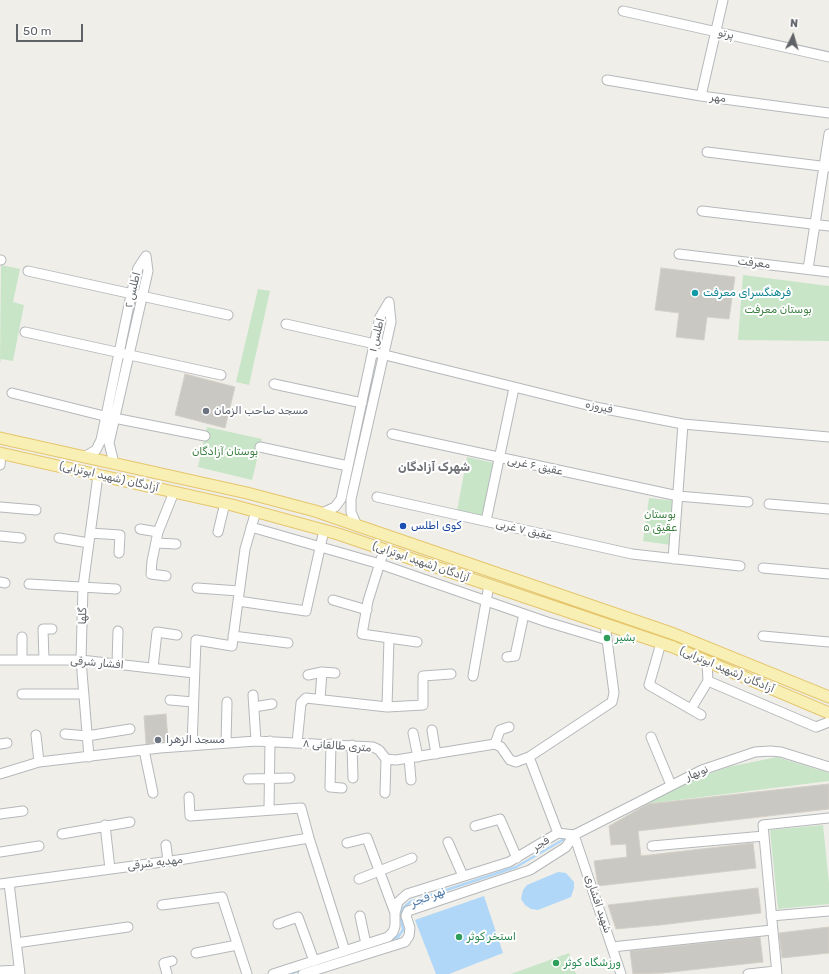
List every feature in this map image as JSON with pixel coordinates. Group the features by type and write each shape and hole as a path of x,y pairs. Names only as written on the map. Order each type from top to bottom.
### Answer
{"main road":[{"name":"آزادگان (شهید ابوترابی)","path":"0,438 235,490 322,514 674,634 829,698"},
{"name":"آزادگان (شهید ابوترابی)","path":"0,457 98,475 228,504 324,530 661,643 829,713"},
{"path":"228,504 235,490"}],"street":[{"path":"701,96 723,0"},
{"name":"پرتو","path":"622,11 829,57"},
{"name":"مهر","path":"607,80 701,96 829,113"},
{"path":"808,269 826,166 829,134"},
{"path":"707,152 826,166"},
{"path":"702,211 829,226"},
{"name":"معرفت","path":"679,254 829,272"},
{"name":"اطلس ۲","path":"84,457 96,450 101,440 104,416 131,295 138,268 146,256 148,271 143,297 109,443 114,463"},
{"path":"28,271 131,295 228,315"},
{"name":"اطلس ۱","path":"322,514 335,507 341,499 380,317 389,302 391,322 351,499 351,512 357,526"},
{"name":"فیروزه","path":"286,324 374,348 384,354 514,388 595,407 683,424 829,437"},
{"path":"25,332 221,375"},
{"path":"274,384 362,403"},
{"path":"486,521 514,388"},
{"path":"12,393 115,419 205,436"},
{"path":"672,559 683,424"},
{"name":"عقیق ۶ غربی","path":"392,434 678,496 748,502"},
{"path":"260,447 348,466"},
{"name":"گلها","path":"89,757 81,660 83,587 98,475"},
{"path":"166,576 151,574 158,532 174,492"},
{"name":"عقیق ۷ غربی","path":"377,497 632,554 740,566"},
{"path":"218,532 228,504"},
{"path":"769,504 829,509"},
{"path":"0,507 36,510"},
{"path":"192,746 196,640 232,646 245,549 256,511"},
{"path":"251,527 380,564 524,614 607,640"},
{"path":"140,529 158,532"},
{"path":"238,601 306,611 324,530"},
{"path":"90,533 120,535 119,553"},
{"path":"0,536 21,538"},
{"path":"59,538 89,543"},
{"path":"156,543 176,544"},
{"path":"384,550 367,610 362,634 417,642"},
{"path":"764,568 829,574"},
{"path":"29,584 116,589"},
{"path":"473,676 489,585"},
{"path":"197,588 239,591"},
{"path":"333,600 367,610"},
{"path":"507,657 515,656 524,614"},
{"path":"509,727 500,730 495,744 501,747 510,760 516,762 529,757 612,702 614,693 605,624"},
{"path":"44,660 43,629 52,629"},
{"path":"117,664 118,631"},
{"path":"153,668 157,632 177,635"},
{"path":"233,636 288,643"},
{"path":"763,636 829,642"},
{"path":"22,637 22,660"},
{"path":"387,707 389,638"},
{"path":"661,643 649,685 701,715"},
{"name":"افشار شرقی","path":"0,660 81,660 194,672"},
{"path":"691,709 708,682 707,662"},
{"path":"320,699 322,672"},
{"path":"308,675 322,672 335,673"},
{"path":"297,743 301,702 306,698 349,704 387,707 423,705 423,676 451,674"},
{"path":"708,682 816,727 829,722"},
{"path":"22,694 84,694"},
{"path":"253,695 256,741"},
{"path":"170,700 193,702"},
{"path":"226,743 227,702"},
{"path":"254,707 272,704"},
{"path":"65,734 87,736 130,729"},
{"path":"432,730 436,754"},
{"path":"411,780 413,733"},
{"path":"36,735 40,762"},
{"path":"651,737 671,785"},
{"name":"۸ متری طالقانی","path":"0,772 40,762 144,750 256,741 352,745 379,750 386,759 396,760 495,744"},
{"path":"269,809 270,742"},
{"path":"331,744 330,787 342,788"},
{"path":"352,745 353,778"},
{"path":"144,750 153,793"},
{"name":"نوبهار","path":"574,835 702,770 755,752 781,752 829,767"},
{"path":"529,757 558,833"},
{"path":"385,793 386,759"},
{"path":"248,779 290,778"},
{"path":"189,797 190,816 269,809 301,808 345,951"},
{"path":"0,814 23,810"},
{"path":"748,974 776,972 764,825 829,818"},
{"path":"476,826 500,819 517,858"},
{"path":"62,834 105,825 130,822"},
{"path":"105,825 110,869"},
{"name":"فجر","path":"273,974 388,937 393,932 395,912 398,902 407,894 517,858 558,833 574,835 566,847 530,870 408,912 406,916 410,928 409,936 405,942 303,974"},
{"name":"شهید افشاری","path":"574,835 621,974"},
{"path":"652,846 764,836"},
{"name":"مهدیه شرقی","path":"4,883 168,861 309,838"},
{"path":"347,843 367,838 395,912"},
{"path":"448,842 463,876"},
{"path":"166,845 168,861"},
{"path":"0,852 39,846"},
{"path":"359,879 412,858"},
{"path":"0,971 20,972 4,883"},
{"path":"162,906 222,897 247,974"},
{"path":"771,916 829,911"},
{"path":"360,916 366,944"},
{"path":"278,924 298,917 314,961"},
{"path":"16,943 128,927"},
{"path":"612,948 772,930"},
{"path":"196,953 237,945"},
{"path":"167,974 164,963 172,961"}],"green space":[{"path":"1,265 20,269 13,302 24,305 13,361 1,359 0,363"},
{"name":"بوستان معرفت","path":"743,275 829,286 829,341 738,340"},
{"path":"258,289 270,291 249,385 236,382"},
{"name":"بوستان آزادگان","path":"207,427 262,439 252,480 198,467"},
{"path":"467,457 494,463 484,516 457,511"},
{"name":"بوستان عقیق ۵","path":"649,498 676,501 671,545 643,541"},
{"path":"777,757 829,773 829,781 646,804 685,782 728,767"},
{"path":"823,825 829,883 829,904 778,909 770,830"},
{"name":"ورزشگاه کوثر","path":"569,953 576,974 511,974"}],"water":[{"path":"558,872 566,873 574,882 571,897 538,910 531,909 525,905 521,899 523,890 527,885"},
{"name":"استخر کوثر","path":"484,896 503,953 449,974 436,974 415,920"}],"building":[{"name":"فرهنگسرای معرفت","path":"661,268 735,277 729,319 707,317 704,340 676,337 679,313 655,310"},
{"name":"مسجد صاحب الزمان","path":"185,374 235,387 225,428 175,415"},
{"name":"مسجد الزهرا","path":"166,714 168,741 146,744 144,716"},
{"path":"829,784 829,809 638,831 641,856 753,843 756,868 598,886 594,861 627,857 626,844 611,845 609,826 648,804"},
{"path":"758,888 761,913 660,925 616,929 608,905"},
{"path":"829,927 829,953 782,958 779,933"},
{"path":"760,937 763,962 662,973 633,974 630,951"}],"waterway":[{"name":"نهر فجر","path":"390,940 398,937 403,930 401,918 403,908 410,902 516,867 566,838"},
{"name":"نهر فجر","path":"289,974 321,963"}],"place":[{"name":"فرهنگسرای معرفت","path":"695,293"},
{"name":"مسجد صاحب الزمان","path":"206,411"},
{"name":"کوی اطلس","path":"403,526"},
{"name":"بشیر","path":"607,638"},
{"name":"مسجد الزهرا","path":"158,740"},
{"name":"استخر کوثر","path":"459,937"},
{"name":"ورزشگاه کوثر","path":"556,963"}],"district":[{"name":"شهرک آزادگان","path":"434,468"}]}
